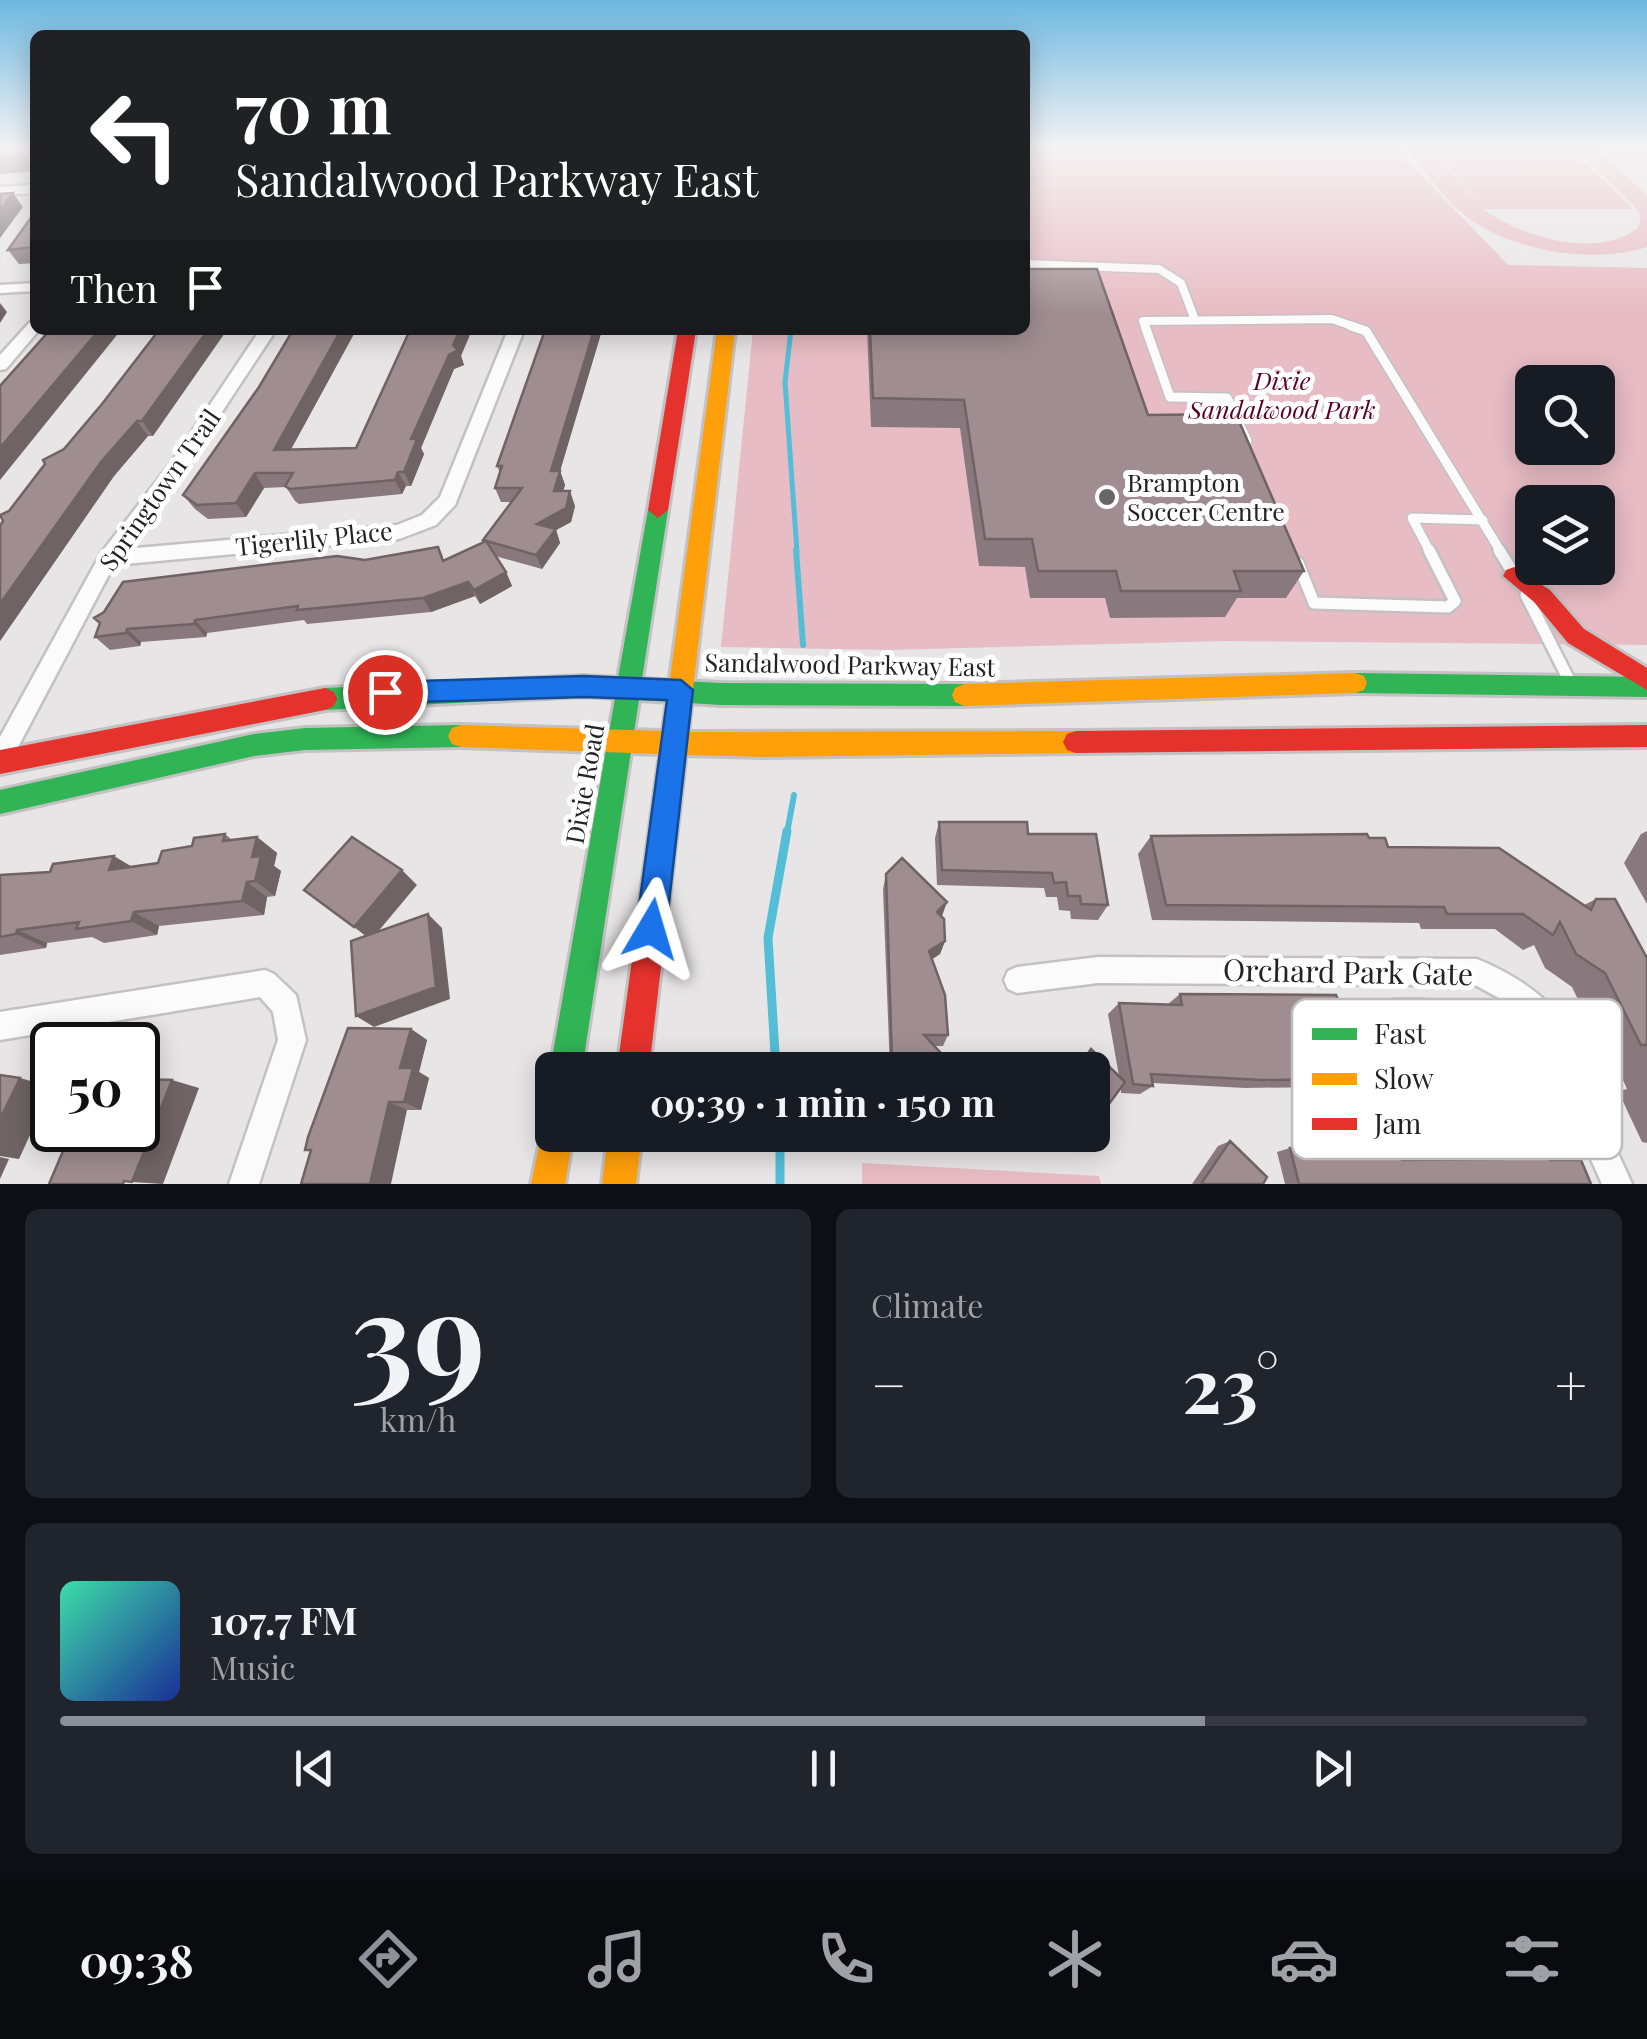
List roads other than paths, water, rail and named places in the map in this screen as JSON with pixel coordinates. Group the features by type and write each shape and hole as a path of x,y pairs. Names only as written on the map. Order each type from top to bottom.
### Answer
{"main road":[{"name":"Dixie Road","path":"569,1052 686,335"},
{"path":"635,1052 725,335"},
{"path":"1514,576 1542,596 1576,636 1647,684"},
{"name":"Sandalwood Parkway East","path":"0,761 348,694 629,686 921,696 1326,683 1584,711 1647,736"},
{"name":"Sandalwood Parkway East","path":"0,802 254,746 305,740 500,735 673,745 1584,711 1647,684"},
{"path":"548,1184 553,1152"},
{"path":"619,1184 623,1152"}],"street":[{"path":"0,289 30,286"},
{"path":"0,364 30,331"},
{"name":"Springtown Trail","path":"0,761 108,558 179,464 265,335"},
{"name":"Tigerlily Place","path":"108,558 399,532 428,520 448,500 514,335"},
{"name":"Orchard Park Gate","path":"1017,980 1098,970 1477,972 1525,999"},
{"path":"0,1026 265,982 286,1006 292,1040 244,1184"},
{"name":"Orchard Park Gate","path":"1606,1159 1617,1184"}],"lane":[{"path":"1030,264 1159,269 1181,283 1196,320"},
{"path":"1249,445 1228,398 1170,397 1143,321 1332,319 1366,331 1482,520 1584,711"},
{"path":"1291,547 1314,603 1448,606 1455,601 1412,518 1482,520"}],"waterway":[{"path":"790,335 785,382 797,552"},
{"path":"796,550 803,645"},
{"path":"787,833 794,795"},
{"path":"775,1052 768,938 787,831"},
{"path":"780,1152 780,1184"}],"place":[{"name":"Brampton Soccer Centre","path":"1107,497"}],"park label":[{"name":"Dixie Sandalwood Park","path":"1282,396"}]}
